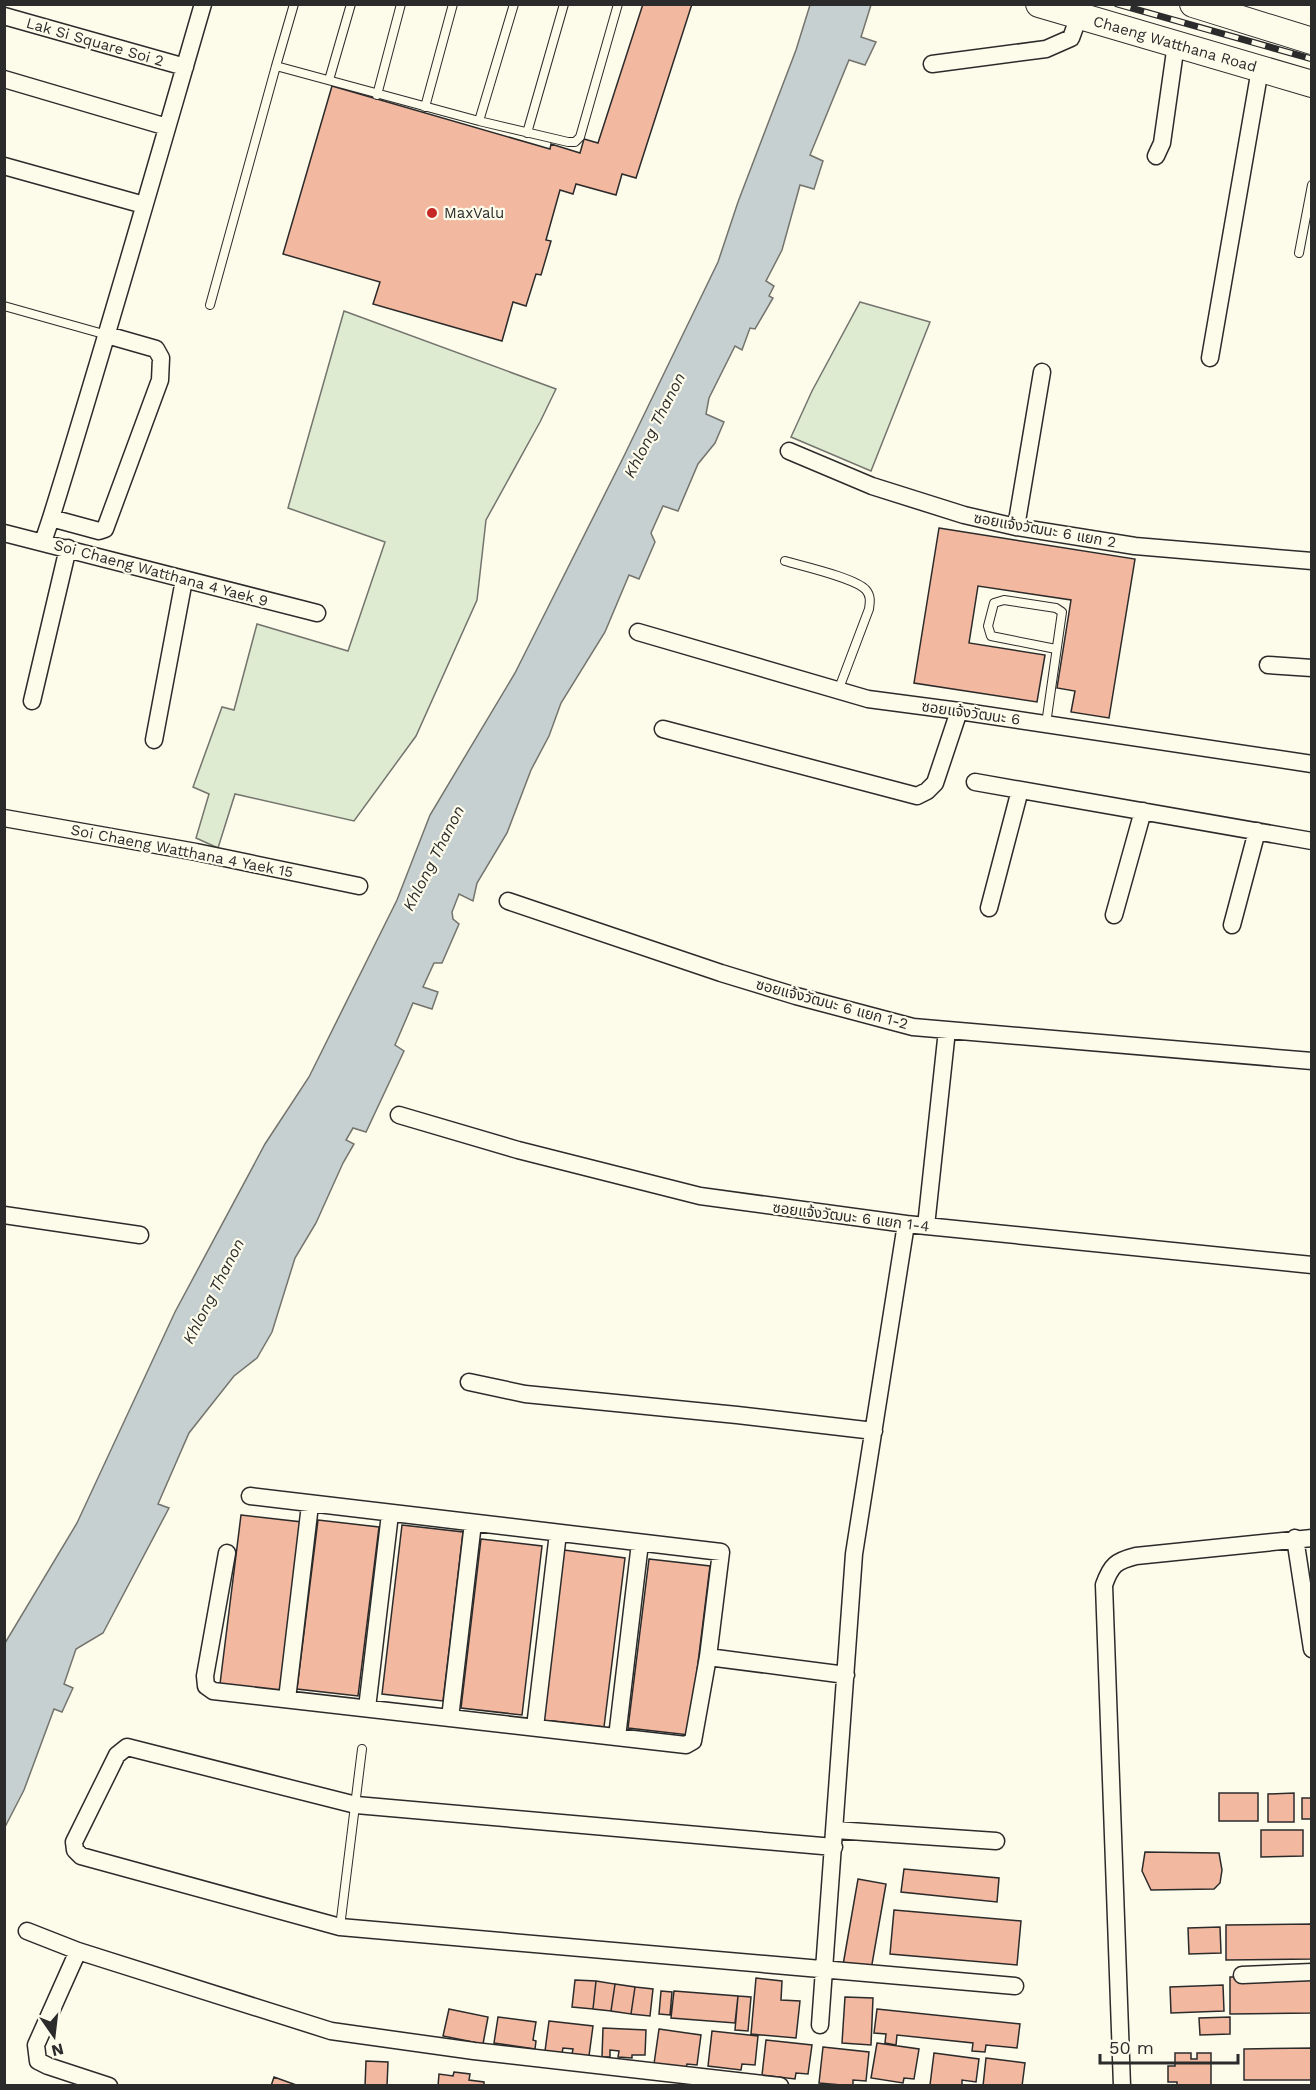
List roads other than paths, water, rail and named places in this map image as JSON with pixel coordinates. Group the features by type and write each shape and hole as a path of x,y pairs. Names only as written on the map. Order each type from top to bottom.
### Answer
{"main road":[{"name":"Chaeng Watthana Road","path":"1039,4 1311,84"},
{"path":"1193,4 1311,40"}],"street":[{"path":"43,542 107,335 203,4"},
{"name":"Lak Si Square Soi 2","path":"4,16 185,67"},
{"path":"932,64 1046,49 1071,38 1079,16"},
{"path":"1156,156 1162,143 1176,44"},
{"path":"1210,358 1260,69"},
{"path":"4,79 167,127"},
{"path":"4,166 144,205"},
{"path":"51,518 99,531 105,529 128,472 160,380 161,358 156,349 107,335"},
{"path":"1016,527 1042,372"},
{"name":"ซอยแจ้งวัฒนะ 6 แยก 2","path":"789,451 872,486 964,515 1016,527 1135,546 1311,561"},
{"name":"Soi Chaeng Watthana 4 Yaek 9","path":"4,533 317,613"},
{"path":"32,701 68,548"},
{"path":"154,740 184,580"},
{"name":"ซอยแจ้งวัฒนะ 6","path":"638,632 868,699 1311,765"},
{"path":"1268,665 1311,668"},
{"path":"663,729 917,795 927,791 935,783 959,711"},
{"path":"975,782 1311,841"},
{"path":"989,908 1020,790"},
{"path":"1114,915 1143,811"},
{"name":"Soi Chaeng Watthana 4 Yaek 15","path":"4,818 196,852 359,886"},
{"path":"1232,925 1257,831"},
{"name":"ซอยแจ้งวัฒนะ 6 แยก 1-2","path":"508,901 721,973 796,996 904,1024 946,1030 1311,1061"},
{"path":"926,1226 946,1030"},
{"name":"ซอยแจ้งวัฒนะ 6 แยก 1-4","path":"399,1116 518,1150 700,1196 906,1224 1311,1265"},
{"path":"4,1215 140,1235"},
{"path":"820,2025 854,1554 906,1224"},
{"path":"469,1382 525,1394 874,1431"},
{"path":"227,1553 205,1676 206,1686 213,1690 692,1744 708,1657 721,1552 310,1505 250,1496"},
{"path":"287,1699 310,1505"},
{"path":"367,1708 390,1514"},
{"path":"450,1718 473,1523"},
{"path":"535,1727 558,1533"},
{"path":"1122,2085 1104,1585 1108,1572 1116,1563 1136,1556 1303,1538 1311,1648"},
{"path":"617,1737 640,1543"},
{"path":"708,1657 846,1675"},
{"path":"996,1841 834,1838 356,1805 127,1747 117,1755 74,1842 75,1850 81,1856 340,1927 1015,1986"},
{"path":"27,1931 78,1951 331,2031 474,2051 780,2085"},
{"path":"78,1951 36,2045 38,2061 109,2085"},
{"path":"1242,1975 1311,1972"}],"lane":[{"path":"210,305 294,4"},
{"path":"329,80 351,4"},
{"path":"377,94 401,4"},
{"path":"424,107 453,4"},
{"path":"479,121 514,4"},
{"path":"527,133 564,4"},
{"path":"276,66 424,107 527,133 574,142 580,137 618,4"},
{"path":"1299,253 1311,185"},
{"path":"4,306 107,335"},
{"path":"785,561 846,579 864,588 869,595 870,609 838,691"},
{"path":"1046,724 1062,612 1056,608 1004,600 994,603 988,626 991,636 1056,649"},
{"path":"340,1927 362,1749"}],"water":[{"name":"Khlong Thanon","path":"810,5 871,5 861,37 876,42 865,65 849,60 810,155 823,161 814,189 800,185 782,250 766,281 774,286 769,296 773,298 755,329 750,328 742,350 735,346 709,398 706,414 724,422 715,443 698,464 678,511 663,506 651,533 655,542 639,579 629,575 605,632 561,703 549,736 531,770 507,833 477,883 473,901 459,894 452,912 453,919 459,924 442,963 434,963 423,987 438,992 432,1009 413,1003 395,1045 404,1051 366,1132 353,1128 346,1140 354,1144 316,1223 295,1258 272,1332 257,1358 234,1376 189,1433 158,1504 169,1508 103,1633 76,1649 64,1684 73,1688 62,1712 54,1709 24,1790 5,1827 5,1643 77,1523 175,1312 265,1144 309,1077 397,900 430,815 515,673 624,456 718,262 738,202 796,50"}],"railway":[{"path":"1117,4 1312,59"}],"place":[{"name":"MaxValu","path":"432,213"}]}
